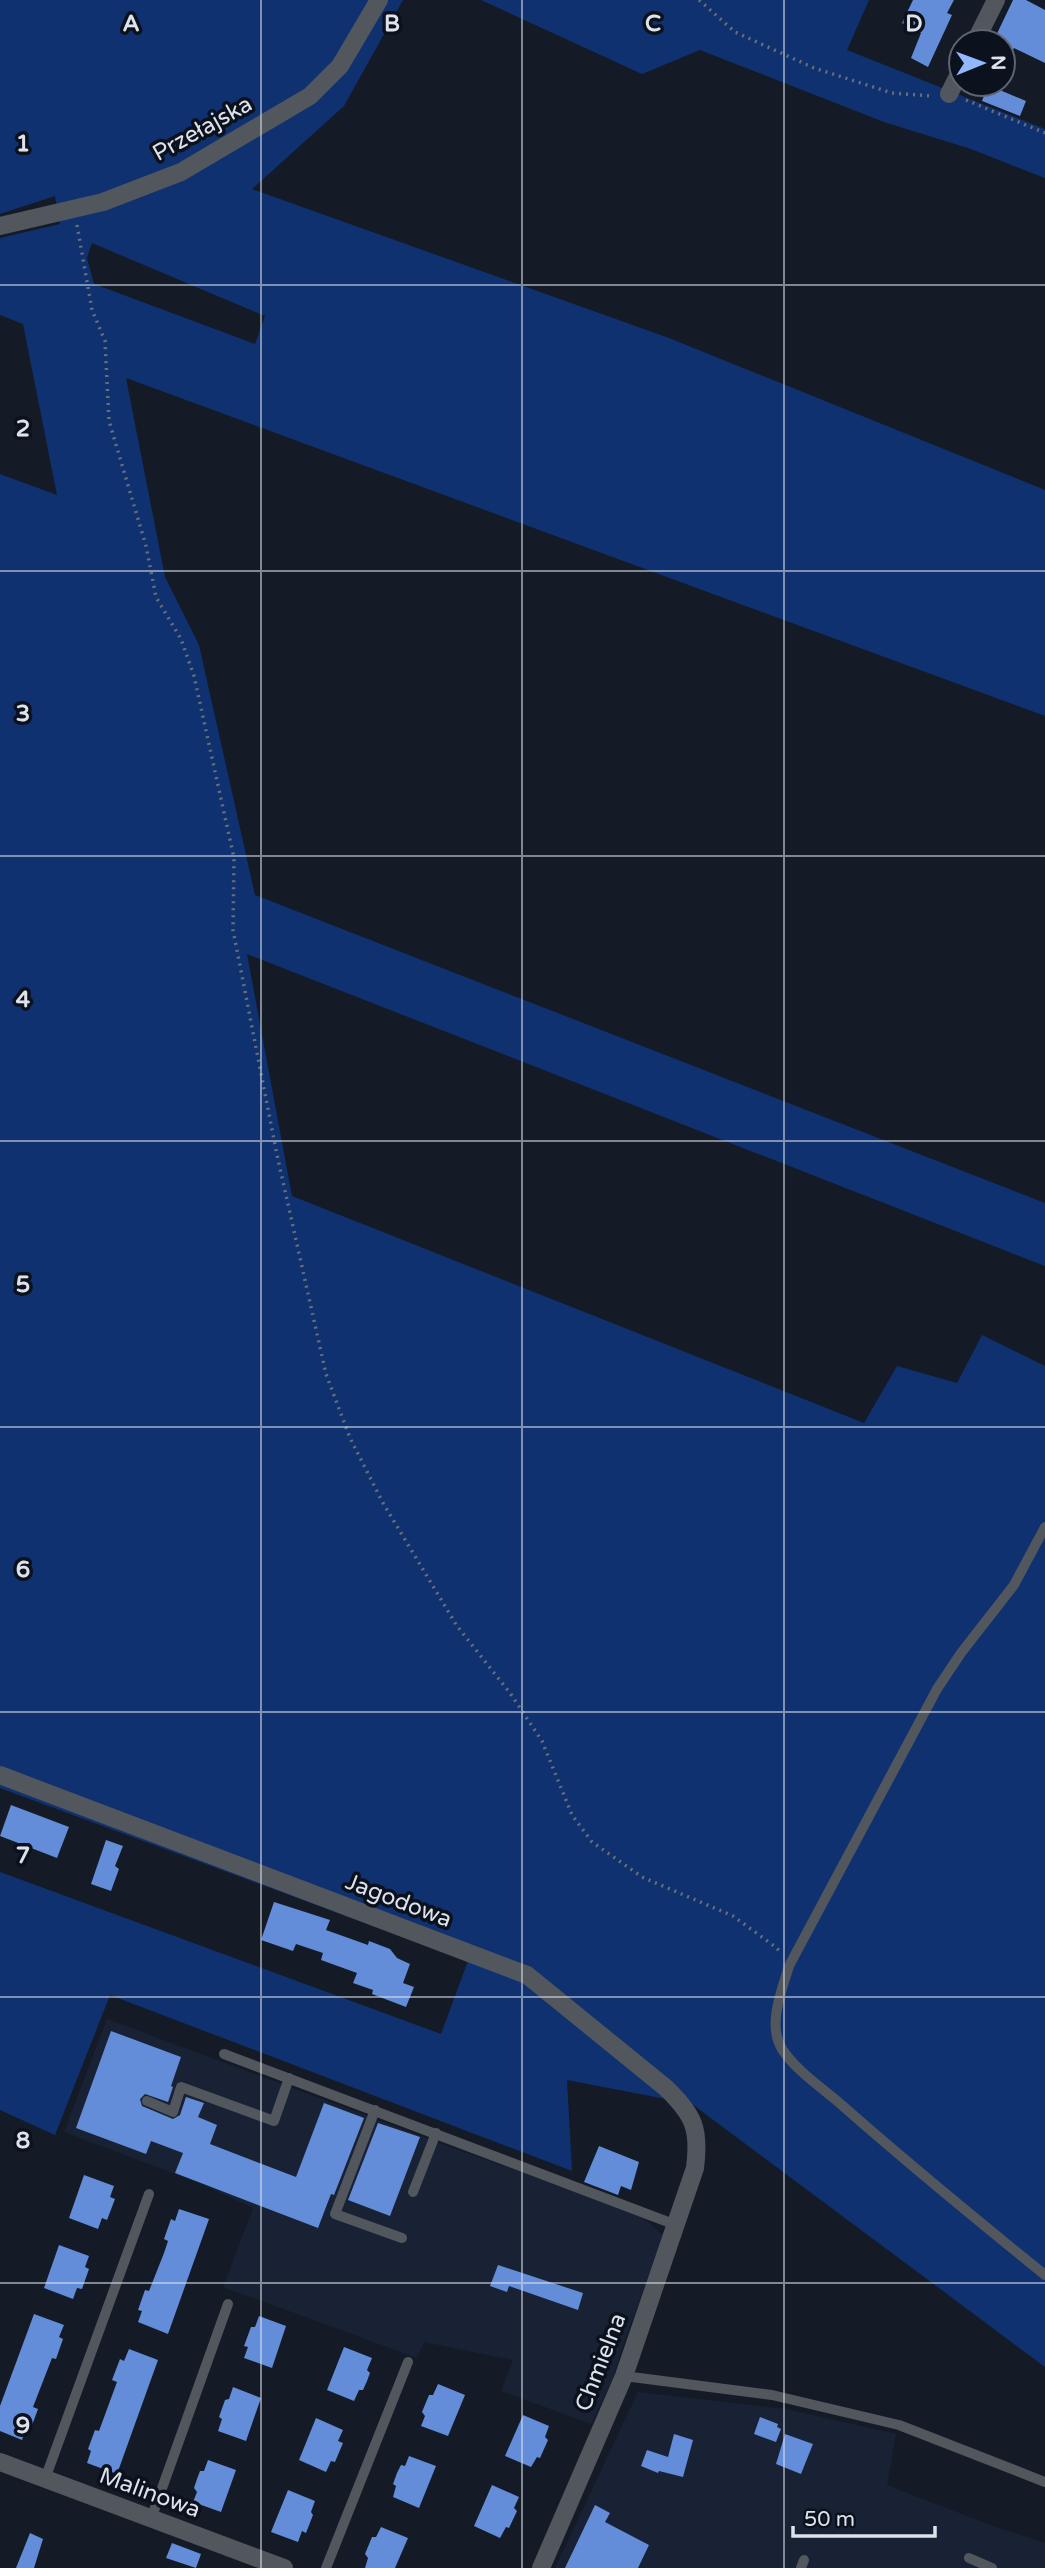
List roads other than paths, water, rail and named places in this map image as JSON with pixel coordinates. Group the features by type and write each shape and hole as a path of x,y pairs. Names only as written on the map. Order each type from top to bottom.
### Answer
{"street":[{"name":"Przełajska","path":"0,226 103,202 181,172 310,96 340,66 379,0"},
{"path":"982,28 996,0"},
{"name":"Jagodowa","path":"0,1775 527,1975 586,2021 685,2107 694,2123 698,2144 695,2168"},
{"name":"Chmielna","path":"541,2568 624,2376 695,2168"},
{"name":"Malinowa","path":"0,2462 284,2568"}],"lane":[{"path":"1045,1527 1014,1585 961,1653 937,1689 789,1966 776,2013 776,2031 781,2048 799,2067 900,2156 1045,2275"},
{"path":"225,2054 676,2225"},
{"path":"147,2101 173,2112 181,2087 274,2121 289,2078"},
{"path":"375,2110 335,2214 402,2238"},
{"path":"413,2192 436,2133"},
{"path":"45,2479 149,2194"},
{"path":"151,2519 228,2304"},
{"path":"326,2568 408,2362"},
{"path":"624,2376 772,2395 900,2426 1045,2482"},
{"path":"968,2558 992,2568"}]}
